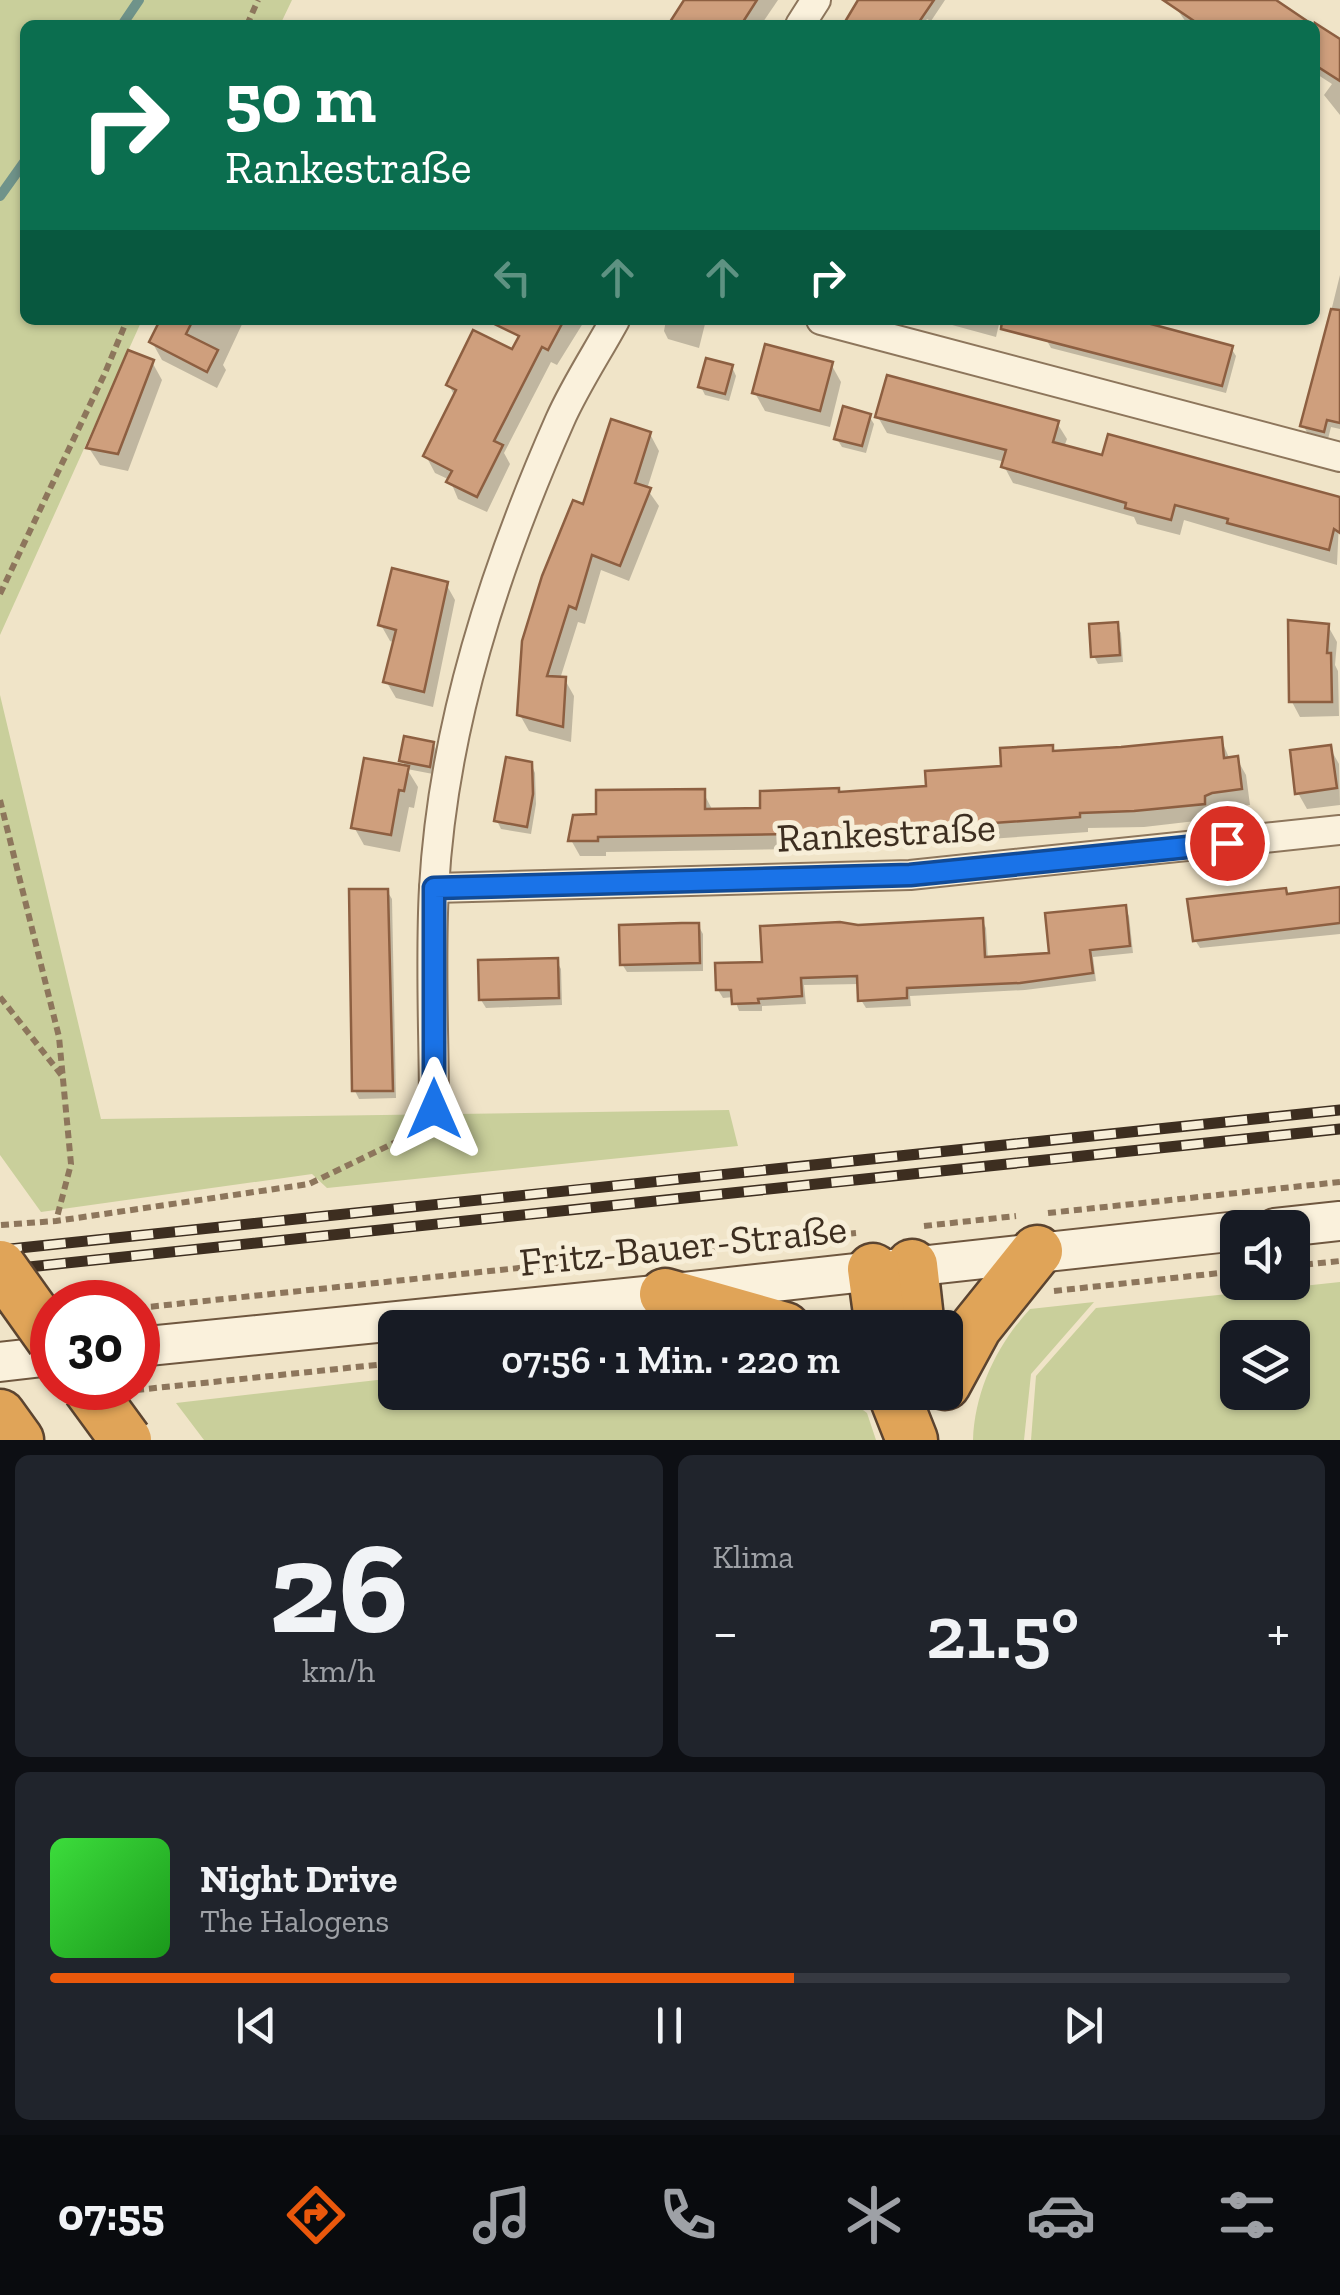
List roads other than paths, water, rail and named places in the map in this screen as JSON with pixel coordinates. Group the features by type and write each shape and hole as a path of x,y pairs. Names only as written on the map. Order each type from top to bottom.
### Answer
{"highway":[{"path":"963,1348 1035,1227"},
{"path":"882,1310 890,1248"},
{"path":"890,1248 912,1310"},
{"path":"0,1266 30,1308"},
{"path":"665,1294 721,1310"},
{"path":"112,1410 126,1440"}],"main road":[{"path":"1310,1224 1340,1221"},
{"name":"Fritz-Bauer-Straße","path":"160,1344 665,1294 890,1248 1035,1227 1220,1231"},
{"path":"0,1362 30,1359"}],"street":[{"path":"434,1109 434,888 448,761 495,590 561,417 612,325"},
{"path":"840,325 1340,457"},
{"name":"Rankestraße","path":"434,888 910,875 1340,830"}],"waterway":[{"path":"125,20 139,0"},
{"path":"0,196 20,168"}],"railway":[{"path":"0,1250 1340,1110"},
{"path":"0,1270 1340,1129"}]}
